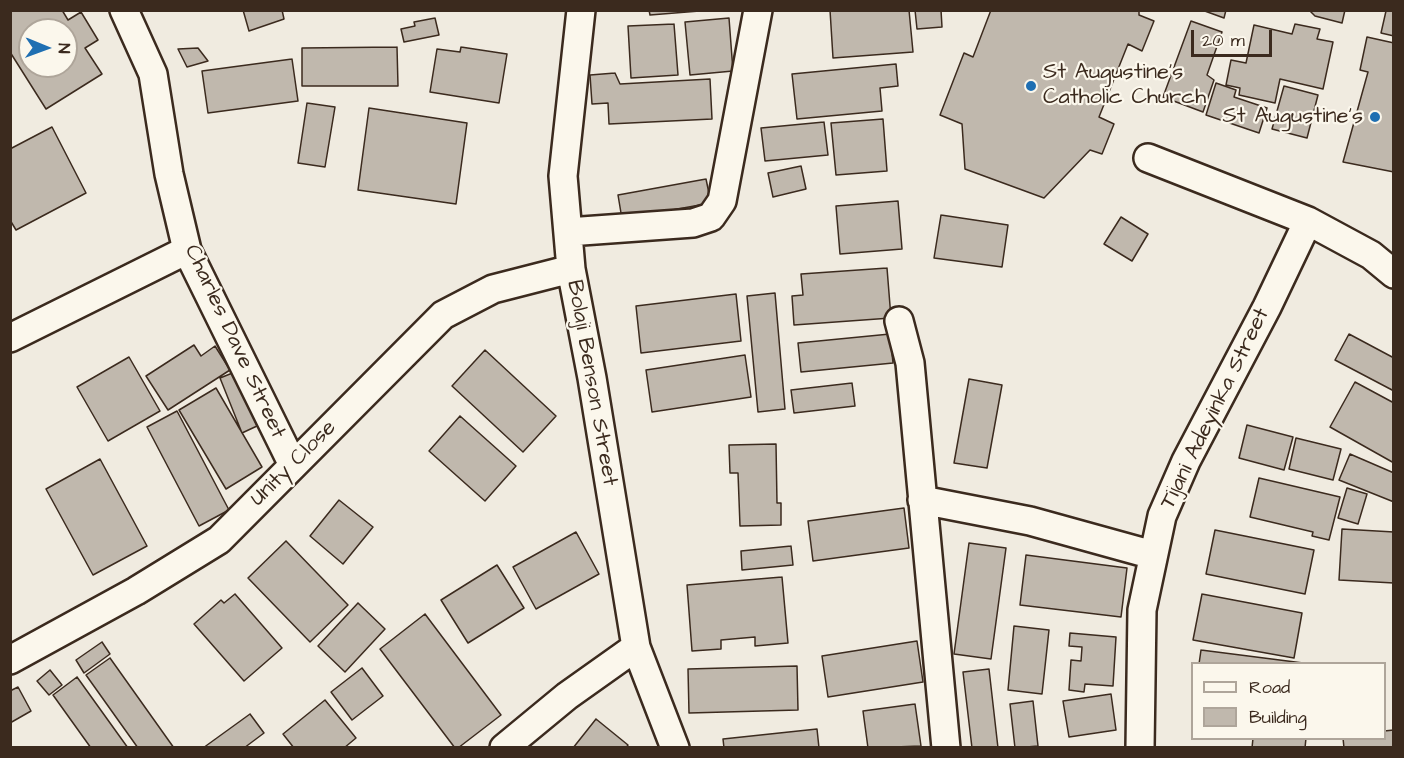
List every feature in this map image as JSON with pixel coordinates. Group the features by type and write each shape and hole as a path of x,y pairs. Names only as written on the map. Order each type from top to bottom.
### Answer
{"street":[{"name":"Charles Dave Street","path":"124,10 153,74 169,174 187,250 293,465"},
{"name":"Bolaji Benson Street","path":"581,10 563,176 571,269 594,389 636,647 675,747"},
{"path":"568,232 693,224 711,217 722,201 758,10"},
{"path":"1148,158 1308,221 1371,255 1394,274"},
{"name":"Tijani Adeyinka Street","path":"1140,747 1142,610 1162,516 1186,460 1267,307 1308,221"},
{"path":"10,338 187,250"},
{"name":"Unity Close","path":"10,660 136,591 219,540 443,315 493,289 571,269"},
{"path":"900,321 910,363 946,747"},
{"path":"922,500 1030,521 1153,555"},
{"path":"504,747 567,696 636,647"}],"building":[{"path":"10,10 62,10 67,18 18,18 18,65 10,52"},
{"path":"243,10 282,10 284,19 249,31"},
{"path":"649,10 712,10 650,15"},
{"path":"830,10 909,10 913,52 833,58"},
{"path":"915,10 941,10 942,27 917,29"},
{"name":"St Augustine's Catholic Church","path":"991,10 1139,10 1139,15 1154,21 1142,51 1128,44 1099,117 1114,124 1102,154 1090,150 1044,198 965,169 962,124 940,115 964,53 973,57"},
{"path":"1202,10 1226,10 1224,18"},
{"path":"1309,10 1345,10 1342,23 1315,16"},
{"path":"1382,10 1394,10 1394,36 1381,33 1386,11"},
{"path":"81,12 98,40 85,48 102,74 46,109 26,78 78,78 78,18 71,18"},
{"path":"435,18 439,35 404,42 401,29 415,26 414,22"},
{"path":"729,18 733,71 690,75 685,22"},
{"path":"1191,21 1222,32 1207,75 1214,80 1203,112 1163,97"},
{"path":"674,24 678,75 631,78 628,26"},
{"path":"1295,24 1320,29 1317,39 1333,42 1323,89 1280,79 1275,103 1239,95 1240,88 1226,85 1231,60 1246,63 1254,25 1292,34"},
{"name":"St Augustine's","path":"1367,37 1394,43 1394,172 1343,162 1368,72 1360,70"},
{"path":"397,47 398,86 302,86 302,48"},
{"path":"461,47 507,54 499,103 430,92 437,49 460,52"},
{"path":"198,48 208,61 187,67 178,49"},
{"path":"292,59 298,101 208,113 202,71"},
{"path":"896,64 898,86 880,88 882,111 797,119 792,74"},
{"path":"615,73 620,84 710,79 712,119 609,124 608,103 592,104 590,75"},
{"path":"1216,83 1236,90 1234,97 1267,108 1259,133 1206,115"},
{"path":"1284,86 1318,95 1307,138 1272,129"},
{"path":"307,103 335,107 325,167 298,163"},
{"path":"369,108 467,123 456,204 358,190"},
{"path":"883,119 887,171 836,175 831,123"},
{"path":"824,122 828,155 765,161 761,128"},
{"path":"52,127 86,193 16,230 10,220 10,149"},
{"path":"801,166 806,189 773,197 768,173"},
{"path":"706,179 711,203 622,219 618,195"},
{"path":"898,201 902,249 840,254 836,206"},
{"path":"941,215 1008,225 1002,267 934,258"},
{"path":"1121,217 1148,234 1132,261 1104,244"},
{"path":"887,268 891,318 794,325 792,296 803,295 801,274"},
{"path":"775,293 785,409 758,412 747,296"},
{"path":"736,294 741,341 641,353 636,306"},
{"path":"890,334 893,363 801,372 798,343"},
{"path":"1349,334 1394,358 1394,391 1335,360"},
{"path":"194,345 201,356 215,346 230,370 168,410 146,376"},
{"path":"485,350 556,416 523,452 452,386"},
{"path":"745,355 751,397 652,412 646,370"},
{"path":"129,357 160,411 108,441 77,387"},
{"path":"235,372 257,426 242,433 220,378"},
{"path":"969,379 1002,385 987,468 954,463"},
{"path":"1355,382 1394,403 1394,463 1330,427"},
{"path":"852,383 855,406 794,413 791,390"},
{"path":"216,388 262,467 226,489 179,410"},
{"path":"177,411 229,510 199,526 147,427"},
{"path":"460,416 516,466 485,501 429,451"},
{"path":"1247,425 1293,437 1284,470 1239,458"},
{"path":"1296,438 1341,449 1333,480 1289,469"},
{"path":"776,444 777,503 781,503 781,525 740,526 738,473 730,473 729,445"},
{"path":"1350,454 1394,473 1394,502 1339,480"},
{"path":"100,459 147,546 93,575 46,489"},
{"path":"1259,478 1340,497 1329,540 1312,536 1313,532 1250,517"},
{"path":"1347,488 1367,494 1358,524 1338,518"},
{"path":"339,500 373,527 343,564 310,536"},
{"path":"904,508 909,548 813,561 808,521"},
{"path":"1342,529 1394,532 1394,583 1339,580"},
{"path":"1215,530 1314,550 1305,594 1206,574"},
{"path":"576,532 599,574 536,609 513,567"},
{"path":"286,541 348,605 310,642 248,578"},
{"path":"969,543 1006,548 991,659 954,654"},
{"path":"791,546 793,565 742,570 741,551"},
{"path":"1026,555 1127,568 1121,617 1020,605"},
{"path":"497,565 524,608 468,643 441,600"},
{"path":"782,577 788,643 755,646 755,637 721,640 721,649 692,651 687,585"},
{"path":"235,594 282,648 244,681 194,624 221,600 224,603"},
{"path":"1202,594 1302,613 1294,658 1193,640"},
{"path":"358,603 385,629 345,672 318,646"},
{"path":"425,614 501,715 458,748 455,748 380,649"},
{"path":"1014,626 1049,630 1042,694 1008,690"},
{"path":"1070,633 1116,637 1113,686 1085,684 1084,692 1069,690 1071,660 1081,661 1082,647 1069,646"},
{"path":"917,641 923,682 828,697 822,656"},
{"path":"102,642 110,654 84,673 76,660"},
{"path":"1201,650 1295,662 1199,662"},
{"path":"110,658 174,748 138,748 86,675"},
{"path":"797,666 798,710 689,713 688,669"},
{"path":"362,668 383,696 352,720 331,692"},
{"path":"989,669 998,748 972,748 963,672"},
{"path":"50,670 62,685 49,695 37,681"},
{"path":"77,677 128,748 91,748 53,695"},
{"path":"18,687 31,711 10,723 10,691"},
{"path":"1111,694 1116,730 1069,737 1063,701"},
{"path":"325,700 356,738 344,748 294,748 283,734"},
{"path":"1033,701 1038,746 1015,748 1010,704"},
{"path":"915,704 921,746 868,748 863,711"},
{"path":"250,714 264,733 244,748 203,748"},
{"path":"596,719 628,745 626,748 573,748"},
{"path":"817,729 819,748 724,748 723,739"},
{"path":"1394,730 1394,748 1344,748 1343,740 1386,740 1386,731"},
{"path":"1253,740 1306,740 1305,748 1252,748"}],"place":[{"name":"St Augustine's Catholic Church","path":"1031,86"},
{"name":"St Augustine's","path":"1375,117"}]}
